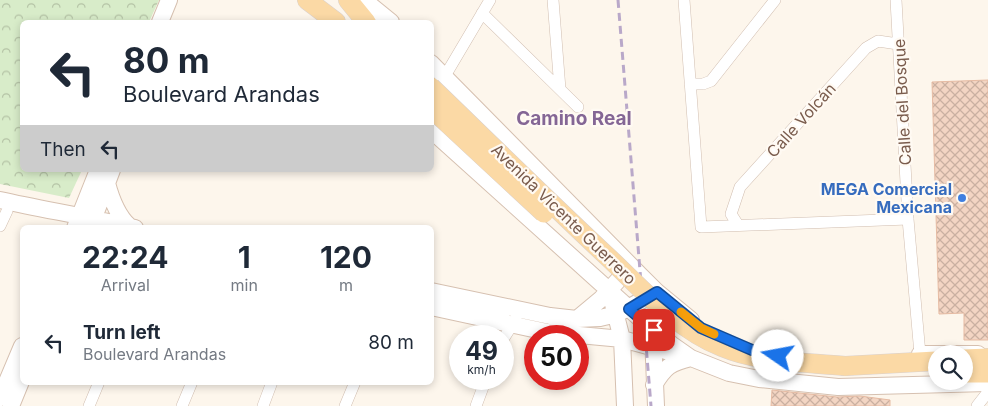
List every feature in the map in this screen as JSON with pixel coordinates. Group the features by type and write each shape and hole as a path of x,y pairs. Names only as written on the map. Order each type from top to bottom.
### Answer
{"main road":[{"path":"161,20 169,0"},
{"path":"172,20 180,0"},
{"path":"306,0 321,20"},
{"path":"306,0 333,20"},
{"path":"348,0 364,20"},
{"path":"364,0 389,20"},
{"path":"438,82 657,292 697,324 722,338 752,350 778,356 838,358 928,357"},
{"name":"Avenida Vicente Guerrero","path":"438,82 597,247 679,323 714,344 743,355 846,371 928,374"},
{"name":"Avenida Vicente Guerrero","path":"434,111 672,333 694,347 738,366 802,374 846,371 928,357"},
{"path":"434,133 608,291 623,312 653,338 685,354 729,373 759,380 838,387 988,383"},
{"path":"81,224 106,174"},
{"path":"106,174 114,205 123,221 129,225"},
{"path":"2,207 81,224 98,225"},
{"path":"577,319 608,291 630,266"},
{"path":"434,292 550,316 577,319 600,318 623,312 657,292"},
{"path":"656,406 653,338 657,292"},
{"path":"434,308 486,325"},
{"path":"623,312 622,340 625,406"},
{"path":"685,354 680,340 684,332 697,324"},
{"path":"514,325 547,332 622,340 653,338"},
{"path":"0,398 20,351"},
{"path":"654,385 667,367 685,354"},
{"path":"973,355 988,354"},
{"path":"973,359 988,358"},
{"path":"973,373 988,373"},
{"path":"11,406 20,384"}],"street":[{"path":"438,82 490,0"},
{"path":"553,0 560,89"},
{"path":"684,0 701,227 908,218"},
{"path":"690,84 703,84 711,81 775,0"},
{"name":"Calle del Bosque","path":"896,0 908,218 928,357"},
{"path":"482,13 578,107"},
{"name":"Calle Volcán","path":"738,225 731,214 740,187 866,48 878,41 898,44"},
{"path":"0,226 2,207"},
{"path":"498,325 500,305"},
{"path":"514,325 520,310"},
{"path":"88,406 98,385"},
{"path":"182,406 191,385"},
{"path":"263,406 271,385"},
{"path":"345,406 354,385"},
{"path":"476,406 482,390"},
{"path":"977,406 988,392"}],"green space":[{"path":"0,0 159,0 150,20 20,20 20,172 81,172 69,198 0,184"}],"building":[{"name":"MEGA Comercial Mexicana","path":"988,80 988,340 964,340 964,313 939,314 932,82"},
{"path":"772,390 890,400 890,406 771,406"}],"railway":[{"path":"618,0 651,406"}],"slow traffic":[{"path":"681,312 701,328 714,334"}],"place":[{"name":"MEGA Comercial Mexicana","path":"962,198"}],"district":[{"name":"Camino Real","path":"574,118"}],"route":[{"path":"654,330 629,309 657,292 701,328 752,350 778,356"}]}
